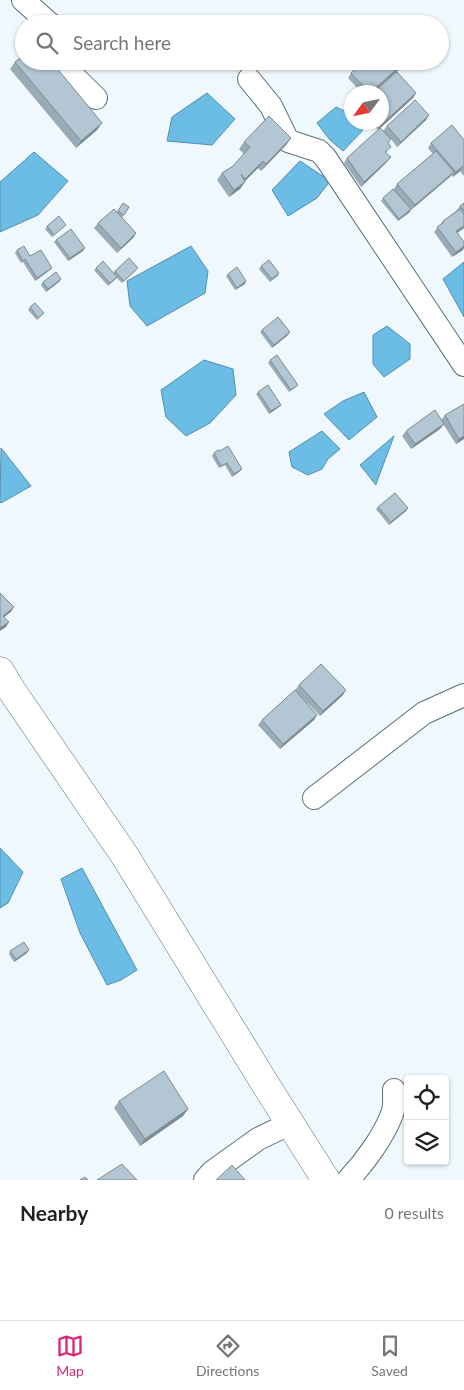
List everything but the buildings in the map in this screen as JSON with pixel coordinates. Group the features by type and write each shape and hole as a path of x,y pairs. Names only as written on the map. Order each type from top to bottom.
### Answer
{"main road":[{"path":"0,671 125,856 326,1180"}],"street":[{"path":"24,0 40,15"},
{"path":"67,70 96,98"},
{"path":"249,79 271,106 288,141 319,151 325,157 464,365"},
{"path":"314,798 424,713 464,695"},
{"path":"348,1180 361,1166 383,1132 393,1112 394,1090"},
{"path":"205,1180 212,1172 258,1139 291,1123"}],"water":[{"path":"207,93 235,119 212,145 167,141 172,117"},
{"path":"336,107 344,111 344,130 363,130 343,151 330,140 317,123"},
{"path":"34,152 68,181 38,215 0,232 0,182"},
{"path":"300,161 330,181 317,198 288,216 272,190"},
{"path":"191,246 208,271 205,293 147,326 130,306 127,281"},
{"path":"464,262 464,317 443,279"},
{"path":"387,326 410,344 410,359 384,377 373,364 373,335"},
{"path":"204,360 233,369 236,395 210,423 186,436 166,417 161,390"},
{"path":"364,392 377,417 349,440 324,414 343,401"},
{"path":"322,431 340,449 328,459 322,469 308,475 292,467 289,452"},
{"path":"394,436 376,484 376,485 360,465"},
{"path":"1,448 31,486 1,503 0,502"},
{"path":"0,848 23,872 8,903 0,908"},
{"path":"82,868 137,970 121,980 107,985 80,933 61,879"}]}
